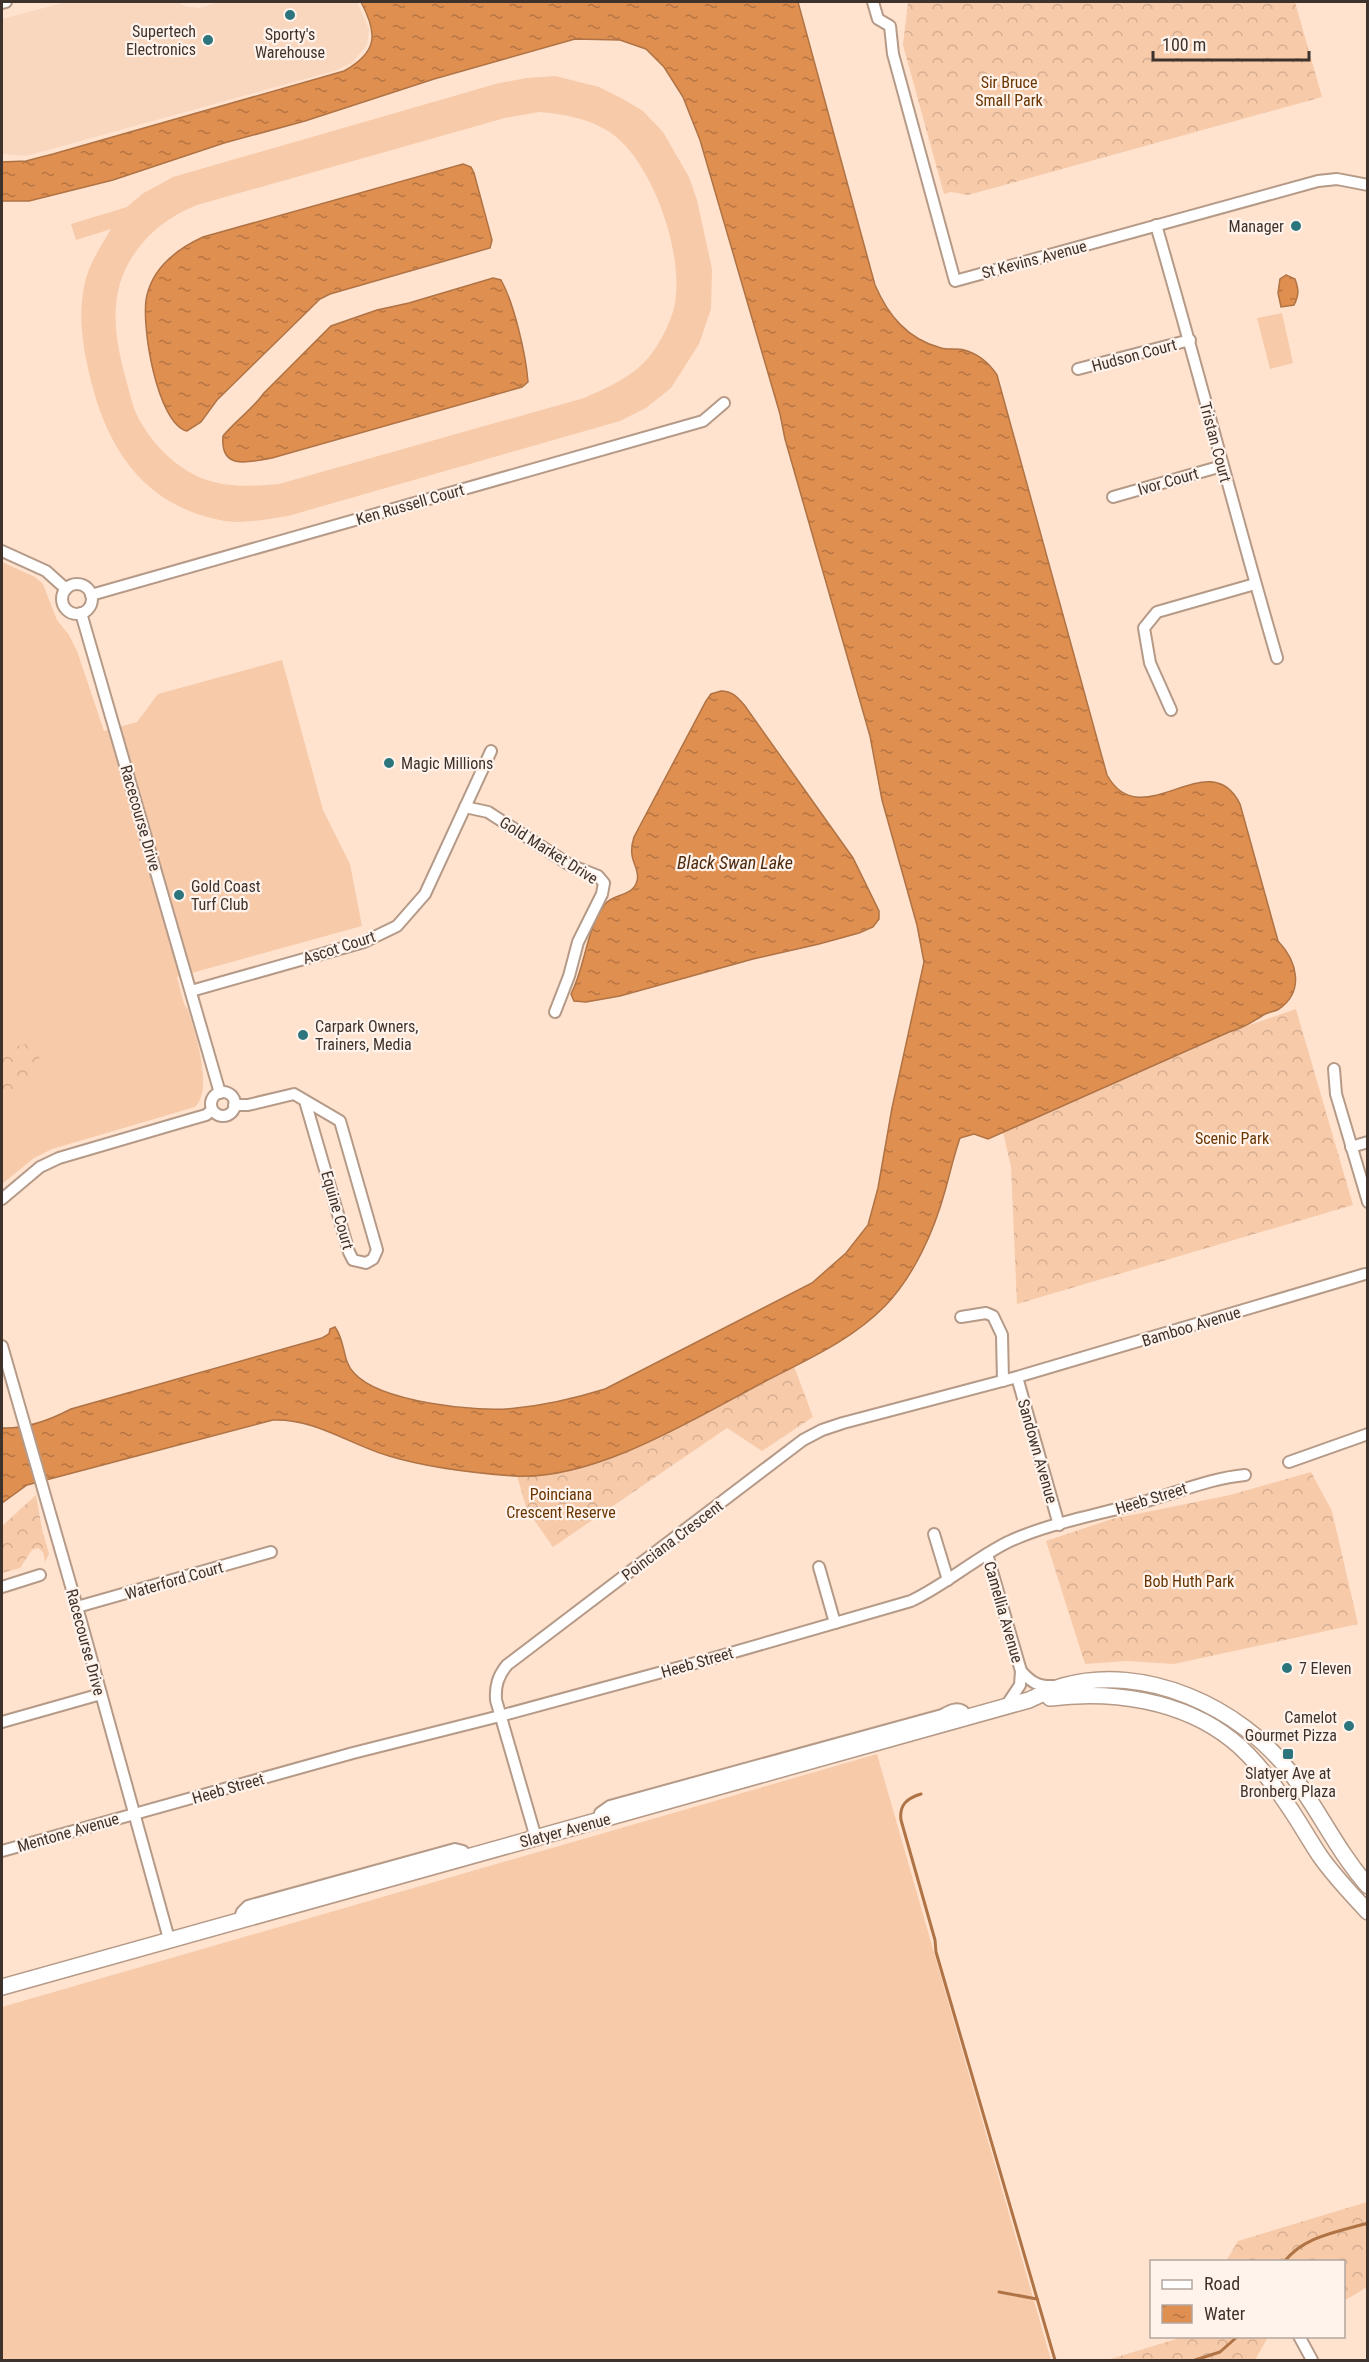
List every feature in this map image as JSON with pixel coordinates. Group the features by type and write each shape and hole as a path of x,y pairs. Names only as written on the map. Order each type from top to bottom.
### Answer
{"main road":[{"name":"Slatyer Avenue","path":"2,1987 966,1718 1029,1700 1062,1686 1084,1682 1110,1681 1144,1684 1180,1692 1206,1704 1239,1724 1263,1743 1290,1772 1348,1861 1368,1886"},
{"name":"Slatyer Avenue","path":"1029,1700 1080,1694 1130,1698 1175,1710 1200,1720 1232,1739 1250,1757 1290,1808 1319,1855 1368,1912"}],"street":[{"path":"2,3 6,2"},
{"name":"St Kevins Avenue","path":"873,2 878,19 890,26 893,54 955,281 1318,181 1337,179 1368,185"},
{"name":"Tristan Court","path":"1156,225 1190,340 1222,466 1276,658"},
{"name":"Hudson Court","path":"1078,369 1190,340"},
{"name":"Ken Russell Court","path":"92,596 703,421 724,403"},
{"name":"Ivor Court","path":"1113,497 1222,466"},
{"path":"2,551 46,571 66,589"},
{"path":"81,584 92,596 90,605 81,613 70,612 64,606 62,597 66,589 81,584"},
{"path":"1171,710 1150,663 1144,628 1157,612 1255,584"},
{"name":"Racecourse Drive","path":"81,613 220,1093"},
{"name":"Ascot Court","path":"191,991 364,942 397,926 425,894 491,751"},
{"name":"Gold Market Drive","path":"465,807 488,812 570,866 598,876 604,884 602,894 578,942 569,976 555,1012"},
{"path":"1334,1069 1336,1094 1368,1202"},
{"path":"2,1199 39,1167 59,1158 206,1115 212,1110 213,1098 220,1093 230,1095 234,1106 231,1112 225,1116 218,1115 212,1110"},
{"name":"Equine Court","path":"234,1106 294,1094 340,1121 377,1250 373,1259 366,1263 353,1260 349,1252 305,1101"},
{"path":"1351,1147 1368,1142"},
{"name":"Bamboo Avenue","path":"1017,1377 1365,1274"},
{"path":"961,1317 986,1312 993,1316 1002,1335 1003,1381"},
{"name":"Racecourse Drive","path":"2,1346 169,1939"},
{"name":"Poinciana Crescent","path":"536,1838 500,1716 495,1688 499,1675 507,1665 804,1440 822,1430 843,1423 1017,1377"},
{"name":"Sandown Avenue","path":"1017,1377 1059,1525"},
{"path":"1289,1462 1368,1434"},
{"name":"Heeb Street","path":"134,1814 911,1602 987,1554 1026,1534 1153,1499 1197,1484 1224,1477 1245,1475"},
{"path":"934,1534 948,1580"},
{"name":"Waterford Court","path":"77,1607 271,1552"},
{"name":"Camellia Avenue","path":"987,1554 1021,1671 1020,1685 1005,1707"},
{"path":"819,1567 835,1623"},
{"path":"2,1587 40,1575"},
{"name":"Camellia Avenue","path":"1021,1671 1032,1683 1044,1687 1062,1686"},
{"path":"2,1722 101,1694"},
{"name":"Mentone Avenue","path":"2,1851 134,1814"},
{"name":"Slatyer Avenue","path":"2,1980 87,1956 100,1959"},
{"path":"1300,2338 1312,2361"}],"shaded area":[{"path":"66,2 177,2 199,8 219,2 357,2 369,29 367,45 352,63 334,71 26,156 2,154 2,19"}],"green space":[{"name":"Sir Bruce Small Park","path":"908,2 1295,2 1322,97 968,195 951,192 944,194 903,45"},
{"path":"555,76 599,87 643,111 663,132 689,177 697,200 712,269 711,309 699,344 671,388 646,408 620,421 288,516 263,520 228,521 193,512 170,501 132,470 118,449 97,403 83,344 81,310 86,279 111,229 76,240 71,224 127,207 142,194 173,177 499,83","holes":["539,112 575,117 608,131 639,163 662,211 675,263 674,308 659,343 638,368 612,385 584,398 279,484 252,486 207,480 177,464 152,440 138,417 124,372 118,342 116,311 117,296 127,266 140,246 156,229 197,205 505,118"]},
{"path":"1282,313 1293,363 1270,369 1257,318"},
{"name":"Gold Coast Turf Club","path":"2,562 35,577 43,584 57,620 69,635 77,651 104,731 137,722 158,694 282,660 323,810 350,864 362,926 177,977 195,1032 201,1060 203,1088 195,1107 52,1149 34,1158 2,1184"},
{"name":"Scenic Park","path":"1296,1009 1353,1205 1017,1304 1011,1167 1003,1132 1229,1032"},
{"path":"37,1042 40,1063 35,1082 20,1090 2,1094 2,1049"},
{"name":"Poinciana Crescent Reserve","path":"794,1366 813,1417 762,1451 727,1428 553,1547 527,1510 517,1476 565,1472 627,1452"},
{"name":"Bob Huth Park","path":"1311,1472 1332,1511 1358,1624 1174,1664 1127,1661 1085,1664 1046,1541 1112,1519 1230,1495"},
{"path":"36,1495 49,1554 45,1562 43,1552 38,1548 32,1550 20,1568 2,1573 2,1526"},
{"path":"877,1754 1051,2360 2,2360 2,2007"},
{"path":"1367,2202 1367,2287 1345,2300 1345,2260 1227,2260 1238,2241"},
{"path":"1180,2338 1267,2338 1255,2360 1107,2360"}],"water":[{"path":"361,2 798,2 875,285 880,296 900,324 918,339 941,348 961,349 974,354 987,363 997,375 1107,775 1121,792 1138,797 1211,782 1227,787 1240,804 1278,941 1294,967 1295,985 1287,1002 1279,1009 1243,1027 988,1139 974,1134 960,1138 940,1206 922,1252 905,1281 872,1318 842,1340 810,1358 675,1430 610,1458 577,1469 545,1475 514,1476 467,1472 404,1460 303,1423 273,1420 27,1485 2,1503 2,1428 37,1423 71,1409 322,1338 335,1327 354,1373 367,1383 407,1398 455,1407 499,1409 550,1403 605,1389 812,1283 846,1253 868,1225 878,1188 892,1108 924,962 917,925 882,800 870,736 700,140 683,97 664,67 646,49 620,40 575,39 434,79 305,121 224,143 113,180 29,201 2,201 2,162 26,161 53,154 344,71 363,57 372,41 367,13"},
{"path":"463,164 471,167 474,173 492,240 490,248 330,294 320,299 217,400 201,422 187,431 176,424 167,411 153,370 145,308 150,285 168,260 184,247 203,237"},
{"path":"1286,275 1295,279 1298,295 1294,305 1281,307 1278,293 1280,279"},
{"path":"493,278 501,280 506,290 519,330 528,382 522,387 272,458 238,462 226,455 223,436 331,326 377,310"},
{"name":"Black Swan Lake","path":"721,691 732,694 745,706 853,858 879,911 879,919 873,927 859,933 819,944 753,959 620,996 586,1002 574,1001 571,994 598,915 605,904 632,890 637,881 638,874 632,852 634,837 706,701 711,694"}],"waterway":[{"path":"921,1794 905,1803 901,1810 901,1820 935,1940 936,1952 1055,2360"},
{"path":"1286,2260 1301,2246 1322,2236 1368,2223"},
{"path":"999,2292 1037,2299"},
{"path":"1195,2360 1220,2352 1236,2338"}],"place":[{"name":"Sporty's Warehouse","path":"290,15"},
{"name":"Supertech Electronics","path":"208,40"},
{"name":"Manager","path":"1296,226"},
{"name":"Magic Millions","path":"389,763"},
{"name":"Gold Coast Turf Club","path":"179,895"},
{"name":"Carpark Owners, Trainers, Media","path":"303,1035"},
{"name":"7 Eleven","path":"1287,1668"},
{"name":"Camelot Gourmet Pizza","path":"1349,1726"},
{"name":"Slatyer Ave at Bronberg Plaza","path":"1288,1754"}]}
